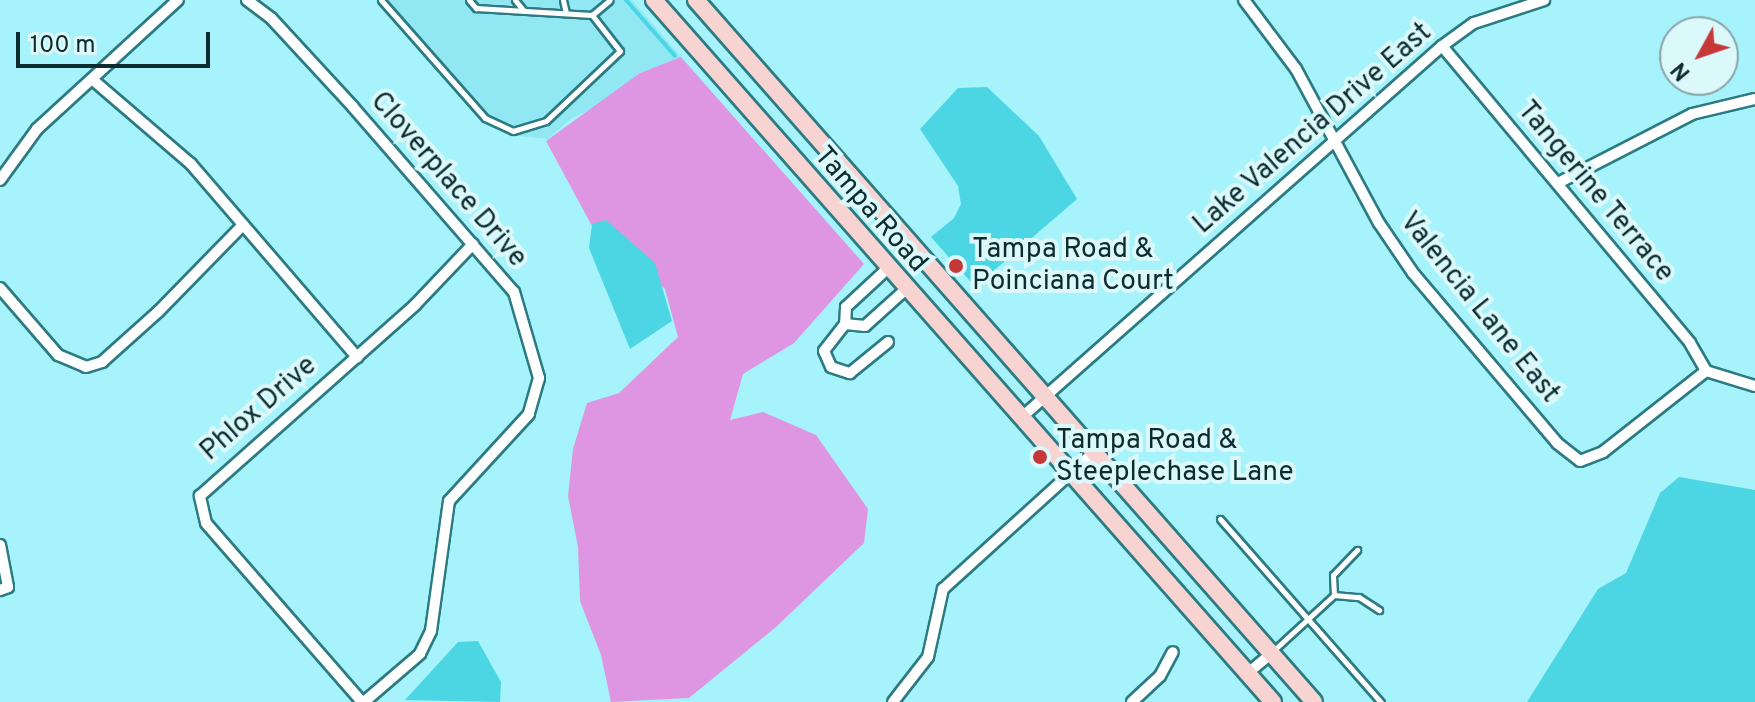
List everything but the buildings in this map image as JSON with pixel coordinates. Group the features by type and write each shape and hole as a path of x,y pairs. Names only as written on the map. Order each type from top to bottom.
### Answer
{"main road":[{"name":"Tampa Road","path":"654,0 905,290 1022,417 1273,702"},
{"name":"Tampa Road","path":"696,0 1314,702"}],"street":[{"path":"0,180 37,129 178,0"},
{"name":"Cloverplace Drive","path":"247,0 271,18 514,292 539,378 529,414 466,476 449,501 431,631 420,654 363,702"},
{"name":"Valencia Lane East","path":"1244,0 1296,69 1333,140 1413,273 1557,443 1580,461 1603,452 1706,371"},
{"name":"Lake Valencia Drive East","path":"1022,417 1442,46 1474,23 1544,0"},
{"name":"Tangerine Terrace","path":"1442,46 1690,343 1706,371"},
{"path":"93,80 191,164 357,357"},
{"path":"1558,183 1692,114 1755,99"},
{"path":"0,288 58,355 86,367 102,362 159,311 243,225"},
{"name":"Phlox Drive","path":"363,702 206,523 200,507 207,486 357,357 473,244"},
{"path":"887,269 846,307 845,324 827,342 827,361 839,373 850,373 888,342"},
{"path":"845,324 865,326 905,290"},
{"path":"1706,371 1755,386"},
{"path":"893,702 928,657 943,589 1094,452"},
{"path":"0,545 8,587 0,590"},
{"path":"1132,702 1160,676 1173,652"},
{"path":"1248,673 1271,654"}],"lane":[{"path":"381,0 485,118 513,131 546,121 620,51 592,15"},
{"path":"469,0 476,8 592,15 610,0"},
{"path":"515,0 524,11"},
{"path":"563,0 566,13"},
{"path":"1220,519 1381,702"},
{"path":"1334,595 1333,575 1357,550"},
{"path":"1271,654 1305,618 1334,595 1359,597 1379,610"}],"shaded area":[{"path":"385,0 632,0 681,57 640,73 604,103 572,118 548,139 508,135"},
{"path":"681,57 864,264 794,343 743,374 730,420 763,412 816,435 868,509 864,543 776,627 689,698 611,702 601,655 580,601 578,547 568,496 573,449 587,403 619,393 678,337 665,289 592,226 546,141 640,73"},
{"path":"987,87 1039,136 1077,199 991,273 970,281 931,237 954,218 961,204 958,186 920,129 958,88"},
{"path":"606,220 655,263 672,321 630,349 589,248 592,224"},
{"path":"1679,477 1755,490 1755,702 1527,702 1598,589 1626,573 1660,493"},
{"path":"478,641 501,682 500,702 405,700 458,642"}],"waterway":[{"path":"626,0 675,56"}],"place":[{"name":"Tampa Road & Poinciana Court","path":"956,266"},
{"name":"Tampa Road & Steeplechase Lane","path":"1040,457"}]}
